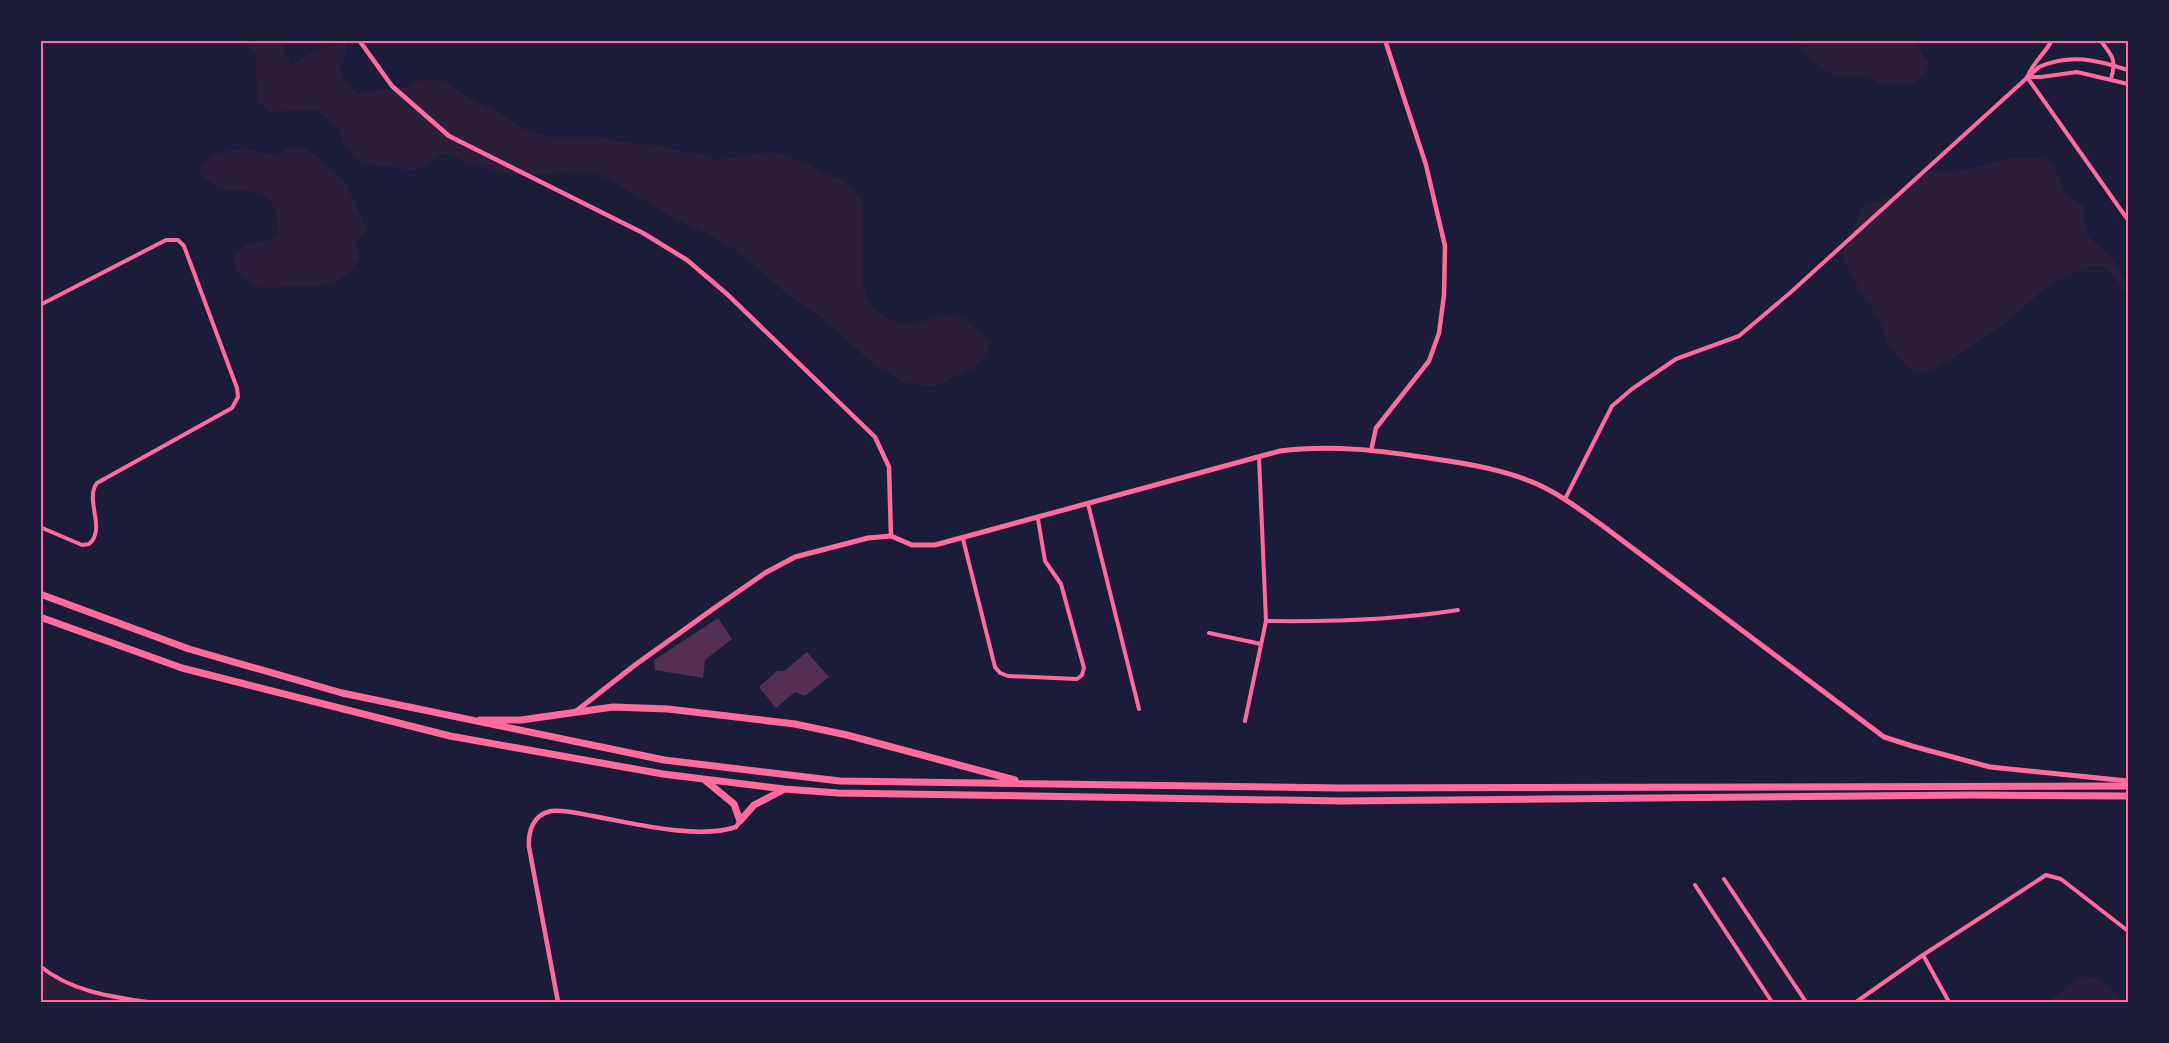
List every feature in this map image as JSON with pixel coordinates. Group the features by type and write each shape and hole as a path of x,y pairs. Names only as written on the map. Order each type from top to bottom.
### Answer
{"highway":[{"path":"40,594 110,621 231,662 342,693 664,760 840,781 1341,788 2128,786"},
{"path":"40,617 182,668 450,736 705,780 784,789 838,793 1341,801 1971,795 2128,796"},
{"path":"463,719 521,720 636,706 795,724 847,735 1026,783"},
{"path":"705,780 734,804 740,821 754,805 784,789"}],"main road":[{"path":"573,714 635,664 765,573 795,557 868,538 891,536 912,545 935,545 963,539 1259,457 1298,449 1371,451 1393,452 1487,467 1536,484 1565,499 1884,737 1990,766 2128,781"}],"street":[{"path":"359,40 392,86 449,136 643,233 687,260 727,294 875,437 889,467 891,536"},
{"path":"1371,451 1376,428 1429,361 1439,333 1444,295 1445,246 1426,165 1385,40"},
{"path":"2027,77 2031,66 2052,40"},
{"path":"2100,40 2112,56 2116,66 2111,79"},
{"path":"1565,499 1612,406 1632,389 1676,359 1739,336 1791,292 2039,67 2054,61 2075,58 2128,70"},
{"path":"2027,77 2077,72 2128,84"},
{"path":"2027,77 2128,220"},
{"path":"40,305 166,240 178,240 184,246 237,388 238,397 232,408 97,483 93,492 96,534 93,541 86,545 40,527"},
{"path":"1245,721 1266,621 1259,457"},
{"path":"1088,504 1139,709"},
{"path":"963,539 995,667 1000,673 1008,676 1077,679 1082,675 1084,668 1061,584 1045,561 1038,519"},
{"path":"1266,621 1313,622 1412,618 1458,610"},
{"path":"1209,633 1261,644"},
{"path":"558,1002 530,847 529,835 532,825 540,816 551,812 566,811 649,826 715,832 736,827 740,821"},
{"path":"1856,1002 1923,955 2046,875 2061,879 2128,931"},
{"path":"1724,879 1806,1002"},
{"path":"1695,885 1772,1002"},
{"path":"1923,955 1949,1002"},
{"path":"40,966 63,982 77,987 148,1002"}],"shaded area":[{"path":"240,41 286,41 284,52 291,65 315,51 346,42 346,57 339,69 345,82 357,93 403,88 417,81 434,79 448,84 474,101 504,115 523,129 537,134 552,137 600,137 635,144 656,145 717,160 769,152 812,166 823,173 843,180 863,202 863,283 867,299 875,310 899,324 914,324 945,315 964,318 990,342 985,356 974,368 934,387 901,382 889,371 875,366 825,320 782,290 746,257 594,172 511,174 442,154 416,171 364,163 352,155 344,144 339,129 316,110 269,112 257,101 256,55 245,42"},
{"path":"1798,41 1917,41 1930,64 1923,76 1912,84 1879,84 1867,76 1834,76 1806,54"},
{"path":"244,148 277,156 288,148 303,148 315,155 345,182 367,229 356,242 360,256 347,275 321,285 269,289 254,284 235,270 234,254 248,244 265,242 278,235 274,209 262,194 252,191 227,190 216,186 199,173 199,168 219,153"},
{"path":"2013,158 2047,159 2055,168 2064,192 2084,207 2084,223 2090,238 2111,257 2128,285 2128,296 2110,271 2101,266 2092,266 2050,284 2004,324 1952,359 1926,372 1915,372 1905,365 1889,345 1878,318 1851,276 1843,259 1845,244 1863,207 1899,193 1931,172 1959,171"},
{"path":"41,969 70,986 109,995 119,1002 41,1002"},
{"path":"2083,976 2105,984 2122,1001 2040,1002 2049,1000"}],"building":[{"path":"718,618 732,639 705,660 703,678 655,670 654,660"},
{"path":"807,652 829,677 805,696 795,692 776,708 759,687 777,671 784,671"}]}
